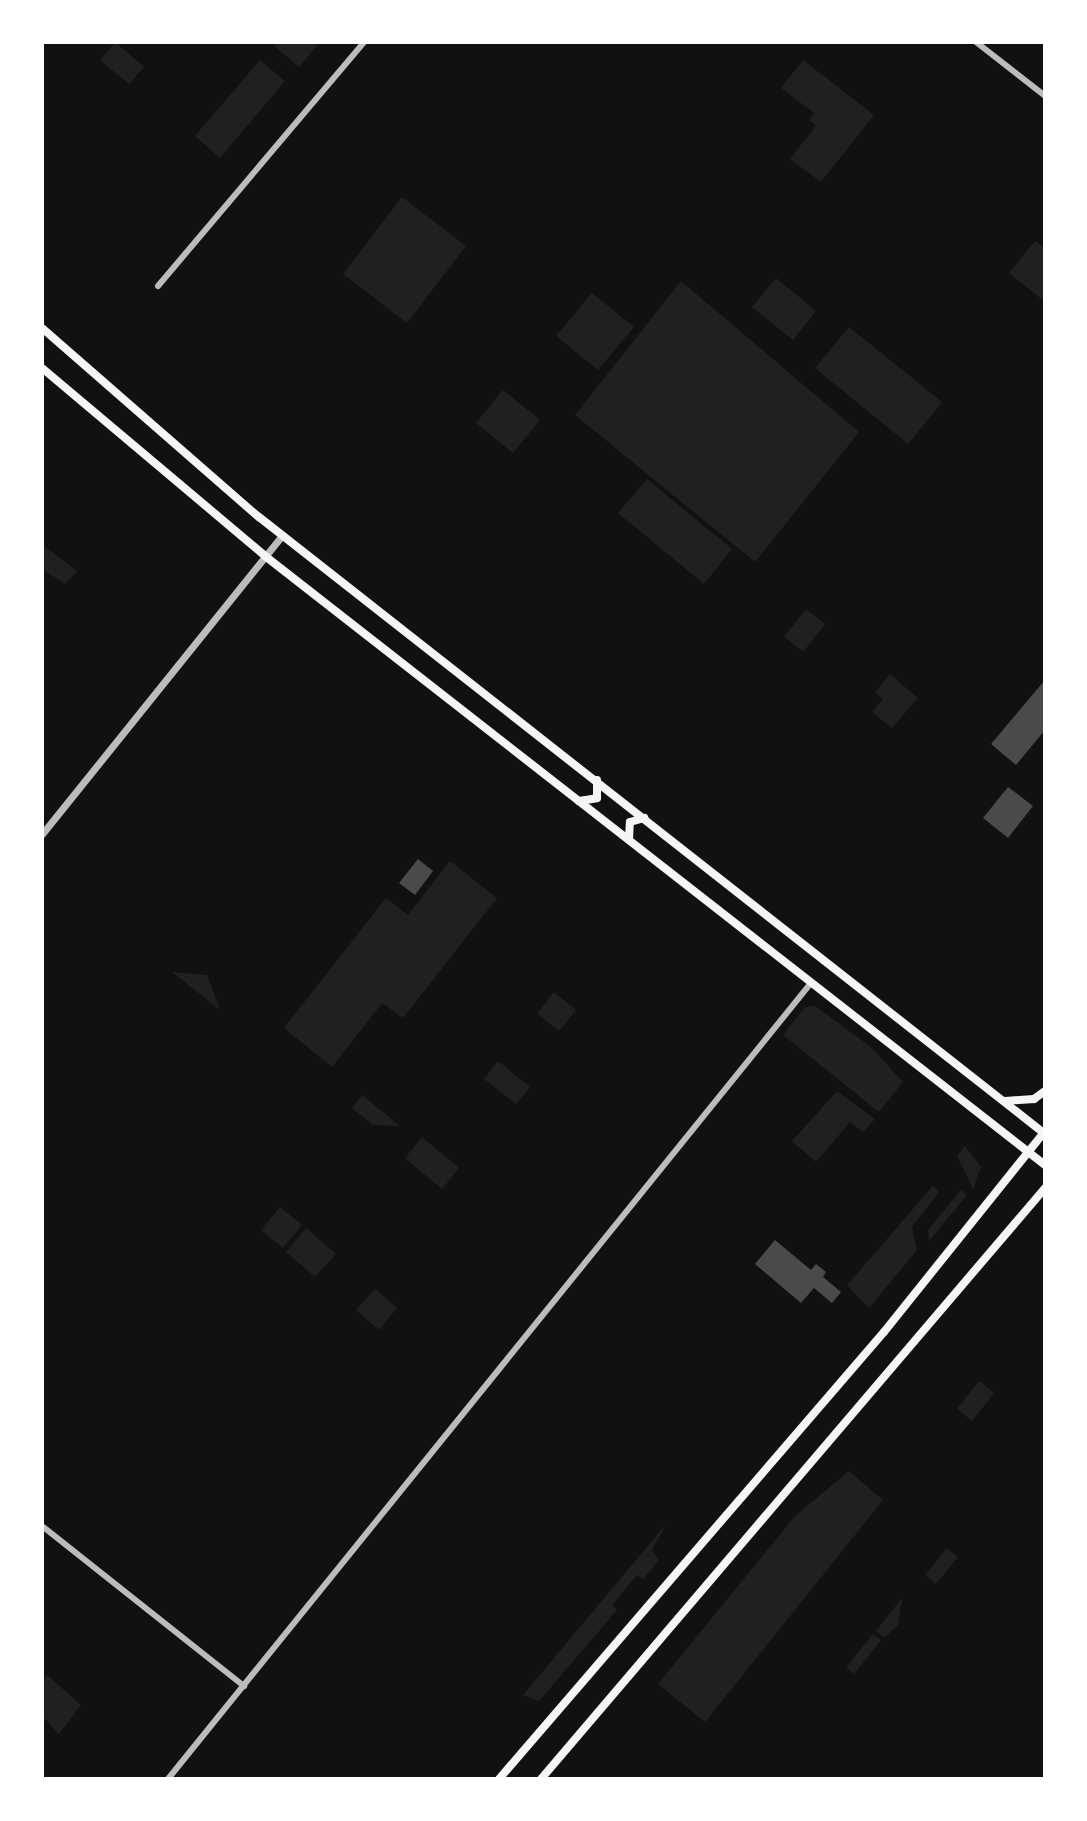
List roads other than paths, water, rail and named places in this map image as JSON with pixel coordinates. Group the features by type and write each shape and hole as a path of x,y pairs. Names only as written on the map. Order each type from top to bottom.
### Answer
{"main road":[{"path":"42,328 282,535 1044,1133 884,1332 499,1779"},
{"path":"42,368 265,556 1045,1165"},
{"path":"578,801 597,798 596,779"},
{"path":"630,842 626,834 630,822 648,820"},
{"path":"1002,1101 1017,1103 1045,1091"},
{"path":"541,1779 1045,1188"}],"street":[{"path":"158,286 364,42"},
{"path":"976,42 1045,96"},
{"path":"42,834 282,535"},
{"path":"42,816 51,823"},
{"path":"168,1779 811,983"},
{"path":"42,1526 244,1686"}]}
